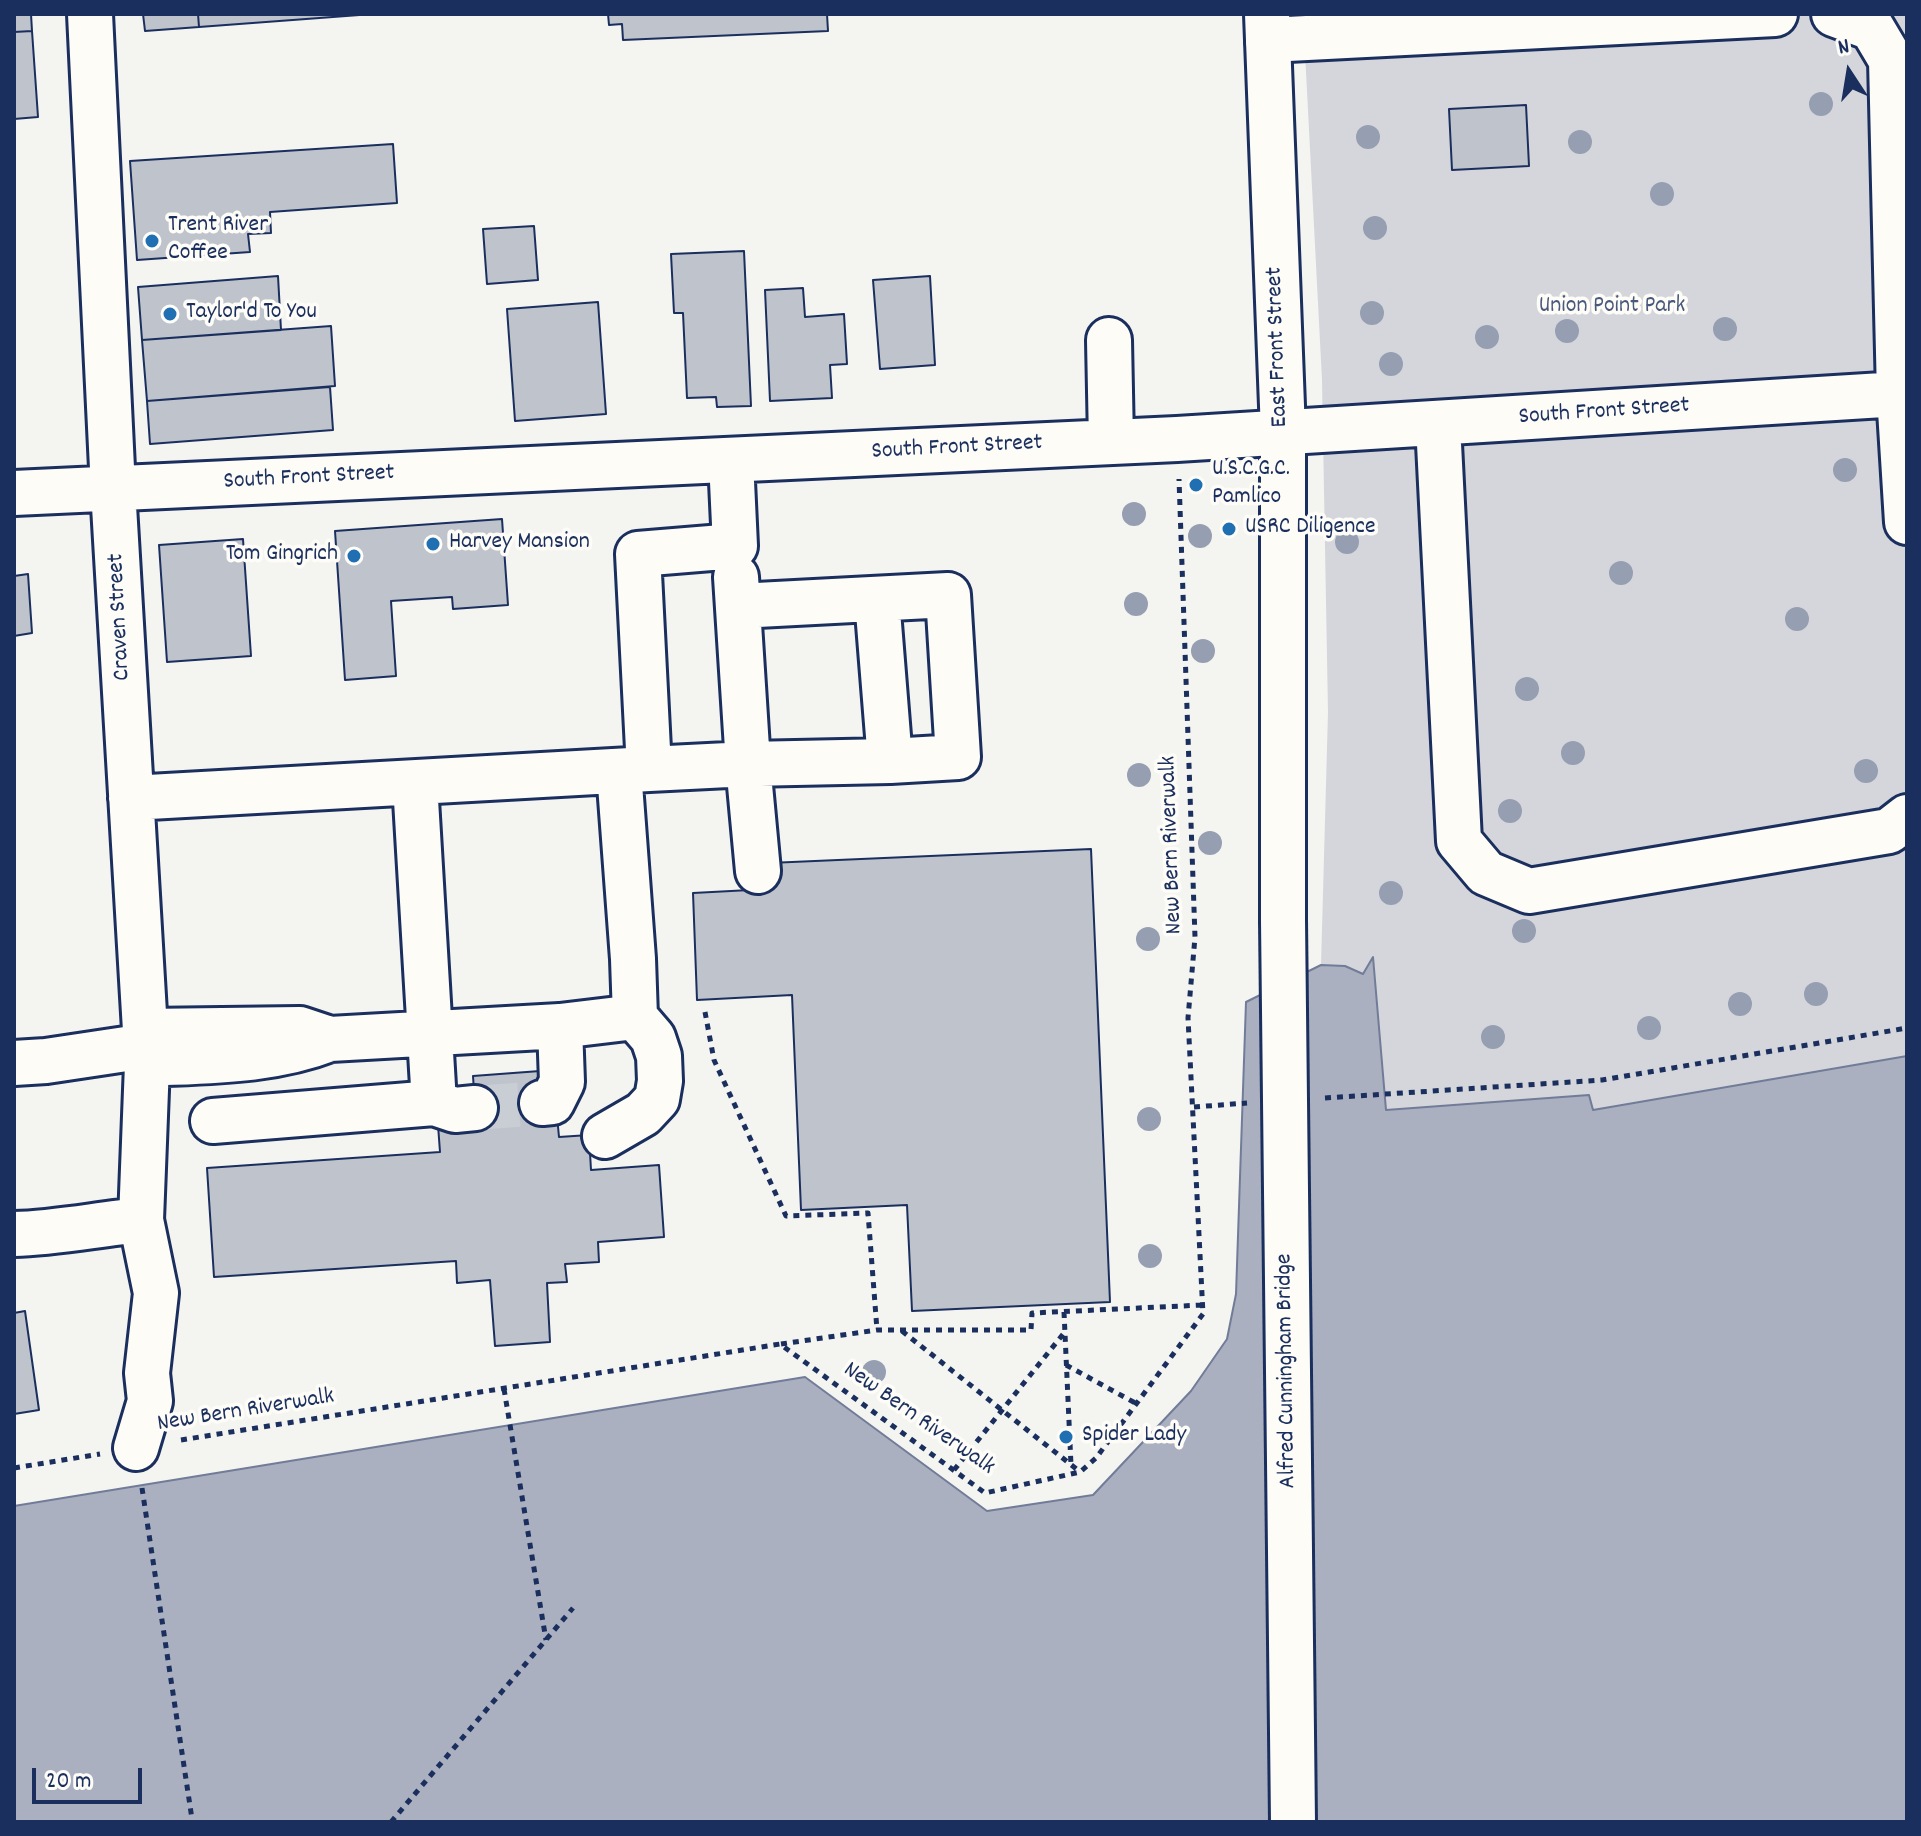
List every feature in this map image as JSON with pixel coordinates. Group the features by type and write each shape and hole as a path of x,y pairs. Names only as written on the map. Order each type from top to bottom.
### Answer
{"street":[{"name":"Craven Street","path":"90,14 113,489 146,1047 141,1220 156,1293 147,1373 150,1401 139,1464"},
{"path":"1267,27 1775,14"},
{"path":"1834,14 1872,28 1891,60 1899,394 1907,522"},
{"name":"East Front Street","path":"1267,27 1283,432 1283,920"},
{"path":"1109,340 1111,442"},
{"name":"South Front Street","path":"14,493 1177,439 1899,394"},
{"path":"1438,424 1459,841 1486,873 1529,891 1889,831 1907,817"},
{"path":"731,460 748,764 758,871"},
{"path":"605,1136 643,1114 657,1099 659,1056 653,1038 635,1017 634,770 638,554 735,546"},
{"path":"131,798 748,764 958,757 948,595 738,606"},
{"path":"877,599 890,761"},
{"path":"213,1121 455,1106 430,1035 415,783"},
{"name":"Alfred Cunningham Bridge","path":"1283,920 1293,1822"},
{"path":"14,1063 146,1047 260,1058 298,1051 330,1039 560,1026 635,1017"},
{"path":"542,1103 552,1102 562,1082 560,1026"},
{"path":"14,1234 53,1233 100,1223 141,1220"}],"path":[{"name":"New Bern Riverwalk","path":"1177,439 1195,937 1188,1018 1203,1305"},
{"path":"705,1012 714,1060 786,1216 868,1213 877,1330"},
{"path":"1385,1094 1602,1080 1907,1028"},
{"path":"780,1344 877,1330 901,1330 1031,1330 1032,1313 1203,1305 1203,1314 1137,1404 1096,1458 1080,1472 901,1330"},
{"path":"1064,1312 1071,1465"},
{"path":"954,1470 1064,1333"},
{"name":"New Bern Riverwalk","path":"14,1468 139,1464 504,1389 780,1344 985,1493 1080,1472"},
{"path":"1066,1365 1137,1404"},
{"path":"504,1389 546,1640"},
{"path":"139,1464 192,1819"},
{"path":"391,1822 573,1608"}],"green space":[{"name":"Union Point Park","path":"1303,14 1907,14 1907,1056 1592,1111 1588,1095 1385,1110 1373,959 1363,974 1345,966 1321,965 1328,712 1322,380"}],"water":[{"path":"1373,957 1386,1110 1589,1095 1593,1110 1907,1056 1907,1822 14,1822 14,1506 805,1377 987,1511 1093,1495 1191,1391 1227,1339 1236,1294 1246,1002 1321,965 1345,966 1363,974"}],"building":[{"path":"14,14 31,14 32,31 14,32"},
{"path":"143,14 198,14 199,27 145,31"},
{"path":"198,14 373,14 199,27"},
{"path":"608,14 827,14 828,31 623,40 622,24 609,25"},
{"path":"32,31 38,117 14,119 14,32"},
{"path":"1526,105 1529,166 1452,170 1449,109"},
{"path":"393,144 397,203 270,212 271,233 248,234 250,252 137,260 130,161"},
{"path":"534,226 538,280 487,284 483,229"},
{"path":"744,251 751,406 717,407 716,397 687,398 683,313 674,313 671,254"},
{"path":"278,276 281,330 142,340 138,287"},
{"path":"930,276 935,365 880,369 873,280"},
{"path":"803,288 805,317 844,314 847,364 830,365 832,398 770,401 765,290"},
{"path":"598,302 606,414 515,421 507,309"},
{"path":"331,326 335,386 147,401 142,340"},
{"path":"330,387 333,430 150,444 147,401"},
{"path":"502,519 508,605 453,609 452,597 391,601 396,676 345,680 335,531"},
{"path":"243,539 251,656 167,662 159,545"},
{"path":"28,574 32,633 14,636 14,576"},
{"path":"1091,849 1110,1302 912,1311 907,1205 801,1210 792,995 697,1000 693,893 769,889 769,863"},
{"path":"540,1071 557,1116 559,1137 589,1135 591,1170 659,1165 664,1237 598,1242 599,1262 565,1264 567,1282 547,1283 550,1342 495,1346 490,1280 457,1283 456,1261 214,1277 207,1168 440,1152 438,1125 476,1122 473,1076"},
{"path":"25,1311 39,1410 14,1414 14,1313"}],"tunnel":[{"path":"475,1108 542,1103"}],"place":[{"name":"Trent River Coffee","path":"152,241"},
{"name":"Taylor'd To You","path":"170,314"},
{"name":"U.S.C.G.C. Pamlico","path":"1196,485"},
{"name":"USRC Diligence","path":"1229,529"},
{"name":"Harvey Mansion","path":"433,544"},
{"name":"Tom Gingrich","path":"354,556"},
{"name":"Spider Lady","path":"1066,1437"}]}
